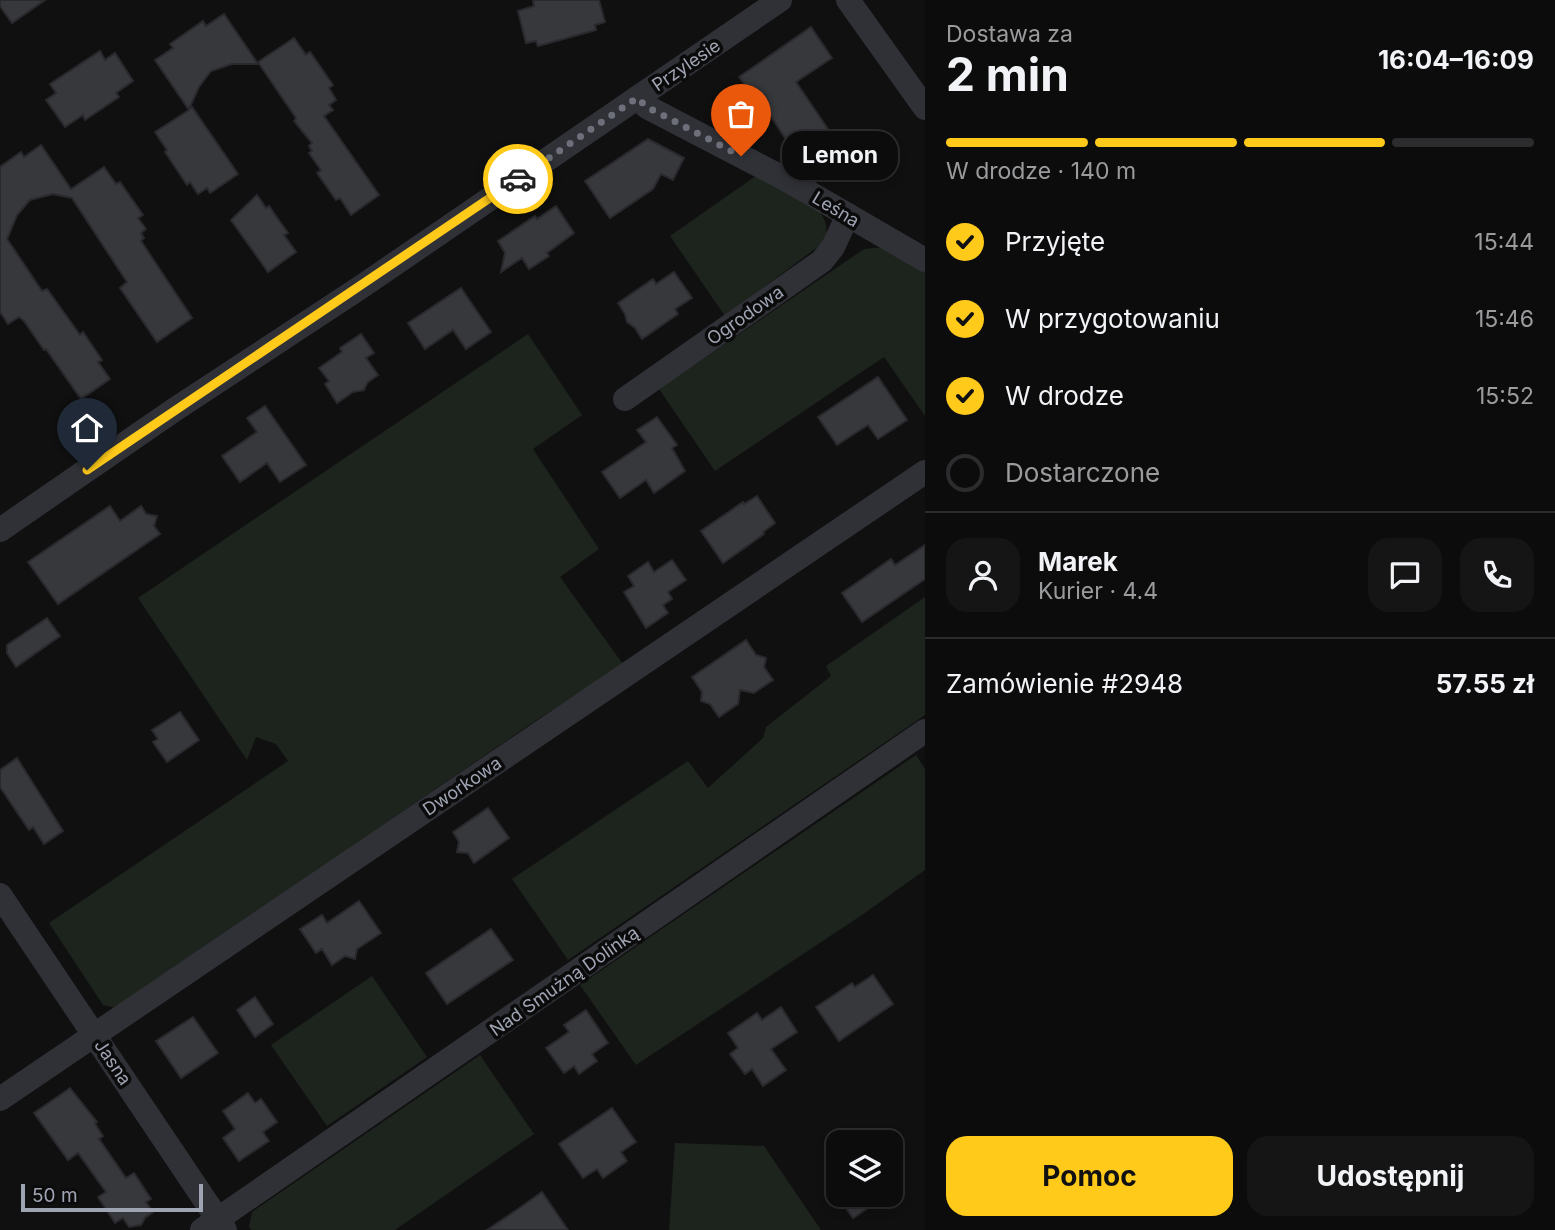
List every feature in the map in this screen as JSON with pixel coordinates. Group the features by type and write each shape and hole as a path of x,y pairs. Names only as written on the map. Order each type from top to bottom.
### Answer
{"street":[{"name":"Przylesie","path":"0,530 780,0"},
{"path":"848,0 925,108"},
{"name":"Leśna","path":"637,98 647,107 789,181 925,260"},
{"name":"Ogrodowa","path":"625,399 822,261 833,247 848,215"},
{"name":"Dworkowa","path":"0,1099 925,472"},
{"name":"Nad Smużną Dolinką","path":"215,1227 925,731"},
{"name":"Jasna","path":"0,895 95,1034 215,1227"}],"shaded area":[{"path":"760,173 818,210 825,222 826,234 823,243 725,316 670,236"},
{"path":"886,247 925,269 925,416 884,357 715,471 659,389 864,249"},
{"path":"528,334 582,415 533,449 599,549 560,577 623,664 529,725 116,1008 103,1005 49,923 288,761 276,744 256,737 247,760 138,598"},
{"path":"925,597 925,715 568,960 512,879 688,761 708,788 763,738 766,727 831,676 826,666"},
{"path":"916,755 925,769 925,870 636,1065 580,985"},
{"path":"372,976 427,1057 327,1126 271,1045"},
{"path":"480,1055 534,1134 395,1230 251,1230 249,1227 252,1212"},
{"path":"675,1143 764,1146 821,1230 669,1230"}],"building":[{"path":"0,0 45,0 12,23 0,6"},
{"path":"533,0 599,0 605,22 595,25 596,30 538,46 536,41 526,43 518,11 534,6"},
{"path":"224,14 258,64 232,64 211,71 199,87 189,109 192,107 238,174 210,193 207,188 198,194 190,182 187,185 155,132 189,110 155,60 173,48 170,44 203,21 206,26"},
{"path":"811,27 832,58 796,82 832,135 806,152 787,141 763,104 760,107 739,77"},
{"path":"294,38 306,55 310,52 333,85 329,88 336,100 329,105 333,110 324,116 379,195 351,215 340,198 336,200 317,173 321,170 309,153 312,151 309,146 312,143 294,121 296,118 258,62"},
{"path":"100,51 105,60 115,53 133,81 116,93 119,97 85,120 83,115 65,127 46,100 56,93 50,84"},
{"path":"648,139 684,158 673,180 661,174 653,189 610,218 585,181"},
{"path":"41,145 71,189 104,167 116,184 120,182 143,215 138,218 146,229 141,233 144,238 141,241 192,318 157,342 120,288 127,282 72,198 53,194 30,200 17,215 7,239 42,291 47,289 80,335 83,332 102,360 98,362 110,379 81,399 24,321 19,317 8,324 0,312 0,167 21,152 24,157"},
{"path":"257,195 266,208 269,206 288,233 284,235 296,252 268,272 231,220"},
{"path":"556,206 574,233 547,253 549,256 529,269 522,258 501,272 505,253 498,241 535,216 537,219"},
{"path":"674,272 692,298 675,309 678,314 642,339 627,322 618,303 653,279 656,284"},
{"path":"461,288 491,332 466,349 453,330 425,349 408,323"},
{"path":"361,334 374,353 366,358 378,375 367,383 364,390 353,392 337,403 325,384 329,381 319,368 342,352 340,348"},
{"path":"878,377 907,420 878,439 868,425 837,445 818,417"},
{"path":"265,406 306,465 280,482 267,463 240,482 222,456 257,432 247,418"},
{"path":"657,417 677,445 672,448 685,471 654,493 646,480 620,498 602,472 646,442 637,430"},
{"path":"757,496 775,523 723,563 701,531 743,502 744,504"},
{"path":"110,506 120,521 141,506 146,514 157,516 154,526 160,534 58,604 28,562"},
{"path":"925,545 925,579 862,622 842,593 891,559 895,565"},
{"path":"672,560 686,580 668,592 672,599 663,605 668,613 646,628 624,592 634,586 628,576 648,562 654,572"},
{"path":"47,618 60,636 16,667 7,653 7,645"},
{"path":"746,640 756,655 766,658 764,667 773,680 754,693 740,690 738,704 719,717 710,704 701,701 702,692 692,677"},
{"path":"180,712 199,740 167,762 153,742 158,739 152,730"},
{"path":"17,758 63,831 44,844 33,827 29,830 0,787 0,770"},
{"path":"488,808 509,838 474,863 468,853 457,852 459,842 453,832"},
{"path":"359,901 381,933 357,949 355,959 345,956 332,965 322,949 316,953 300,929 322,915 327,923"},
{"path":"491,929 513,960 447,1004 426,973"},
{"path":"873,975 893,1004 839,1041 816,1007 852,983 855,987"},
{"path":"255,997 273,1024 255,1037 237,1010"},
{"path":"781,1007 797,1032 771,1049 786,1070 763,1086 752,1069 745,1074 730,1054 738,1048 728,1033 757,1013 762,1020"},
{"path":"586,1010 608,1043 592,1054 597,1061 579,1074 574,1066 564,1073 546,1048 569,1032 564,1025"},
{"path":"193,1017 218,1053 181,1078 156,1041"},
{"path":"70,1088 97,1122 95,1124 103,1136 99,1139 126,1178 134,1173 151,1199 146,1202 153,1212 141,1225 129,1227 123,1218 115,1223 98,1197 106,1192 78,1153 68,1160 34,1113"},
{"path":"248,1093 255,1103 261,1099 277,1122 263,1132 269,1141 239,1161 223,1138 235,1129 223,1111"},
{"path":"612,1108 636,1142 621,1152 627,1161 603,1178 597,1169 583,1178 559,1144"},
{"path":"542,1192 568,1230 487,1230 518,1209"},
{"path":"845,1207 869,1207 853,1218"}],"way so far":[{"path":"518,179 637,98 647,107 741,156"}],"place":[{"name":"Lemon","path":"741,156"}],"route":[{"path":"87,470 518,179"}]}
